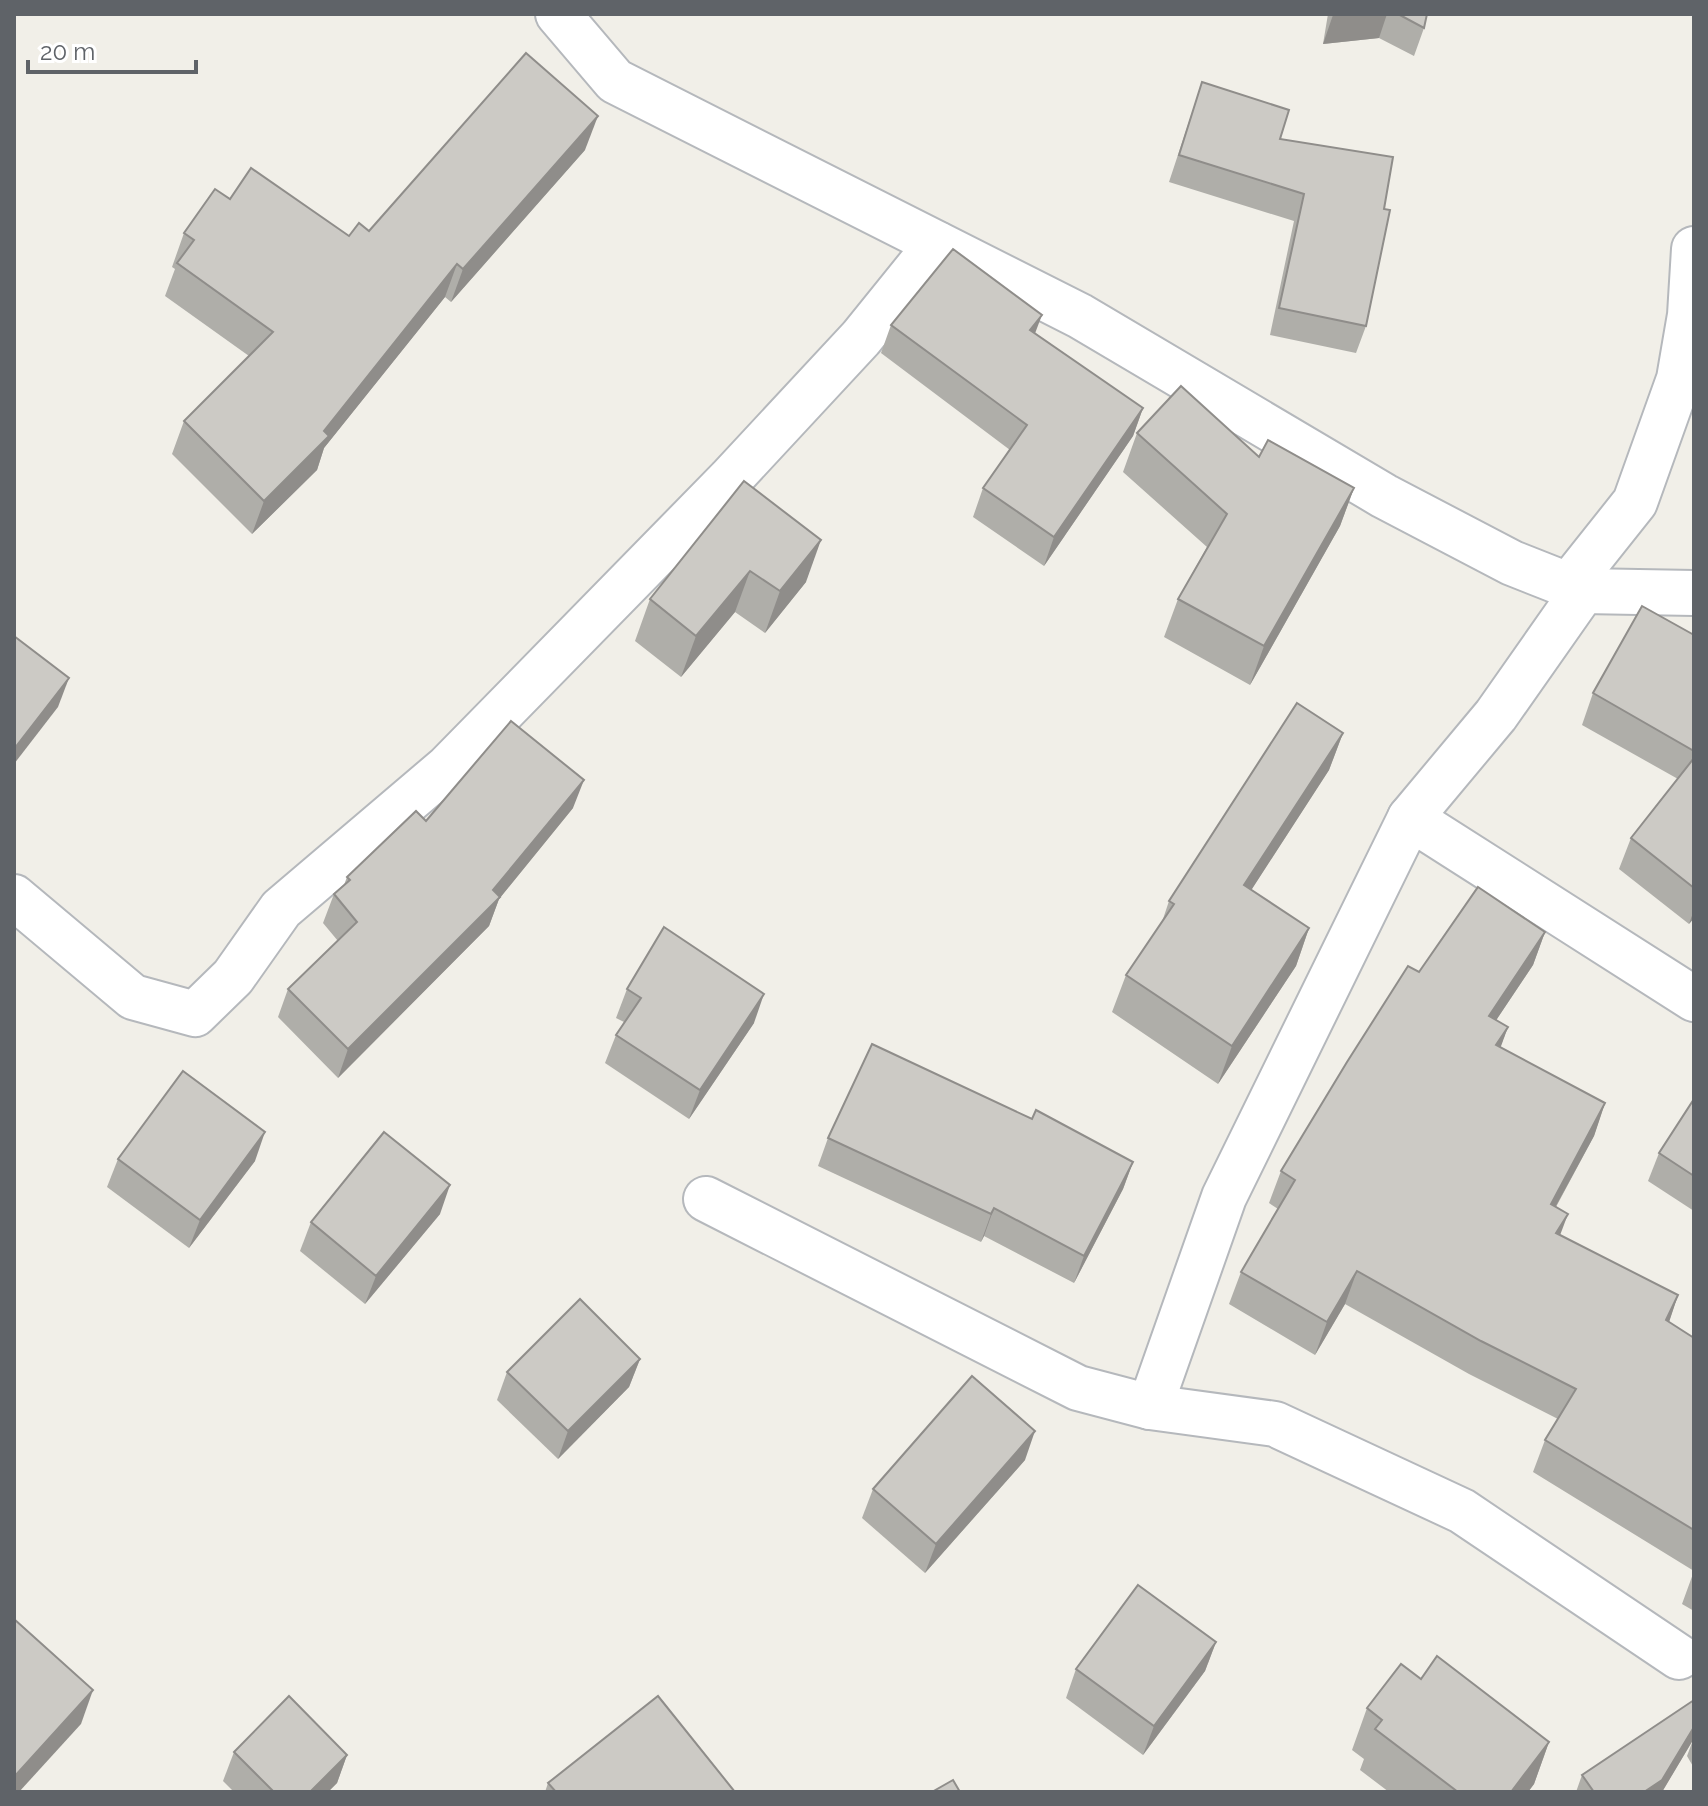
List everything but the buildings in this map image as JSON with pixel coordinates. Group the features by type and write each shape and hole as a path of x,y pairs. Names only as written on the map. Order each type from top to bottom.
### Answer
{"street":[{"path":"558,14 615,81 1080,316 1384,496 1512,563 1576,588 1694,593"},
{"path":"14,897 133,997 195,1014 233,977 281,909 448,767 730,479 861,338 937,244"},
{"path":"1150,1407 1224,1197 1410,818 1496,715 1576,588 1635,502 1679,379 1690,315 1694,249"},
{"path":"1410,818 1694,999"},
{"path":"706,1199 1078,1388 1150,1407 1275,1424 1462,1511 1679,1657"}]}
